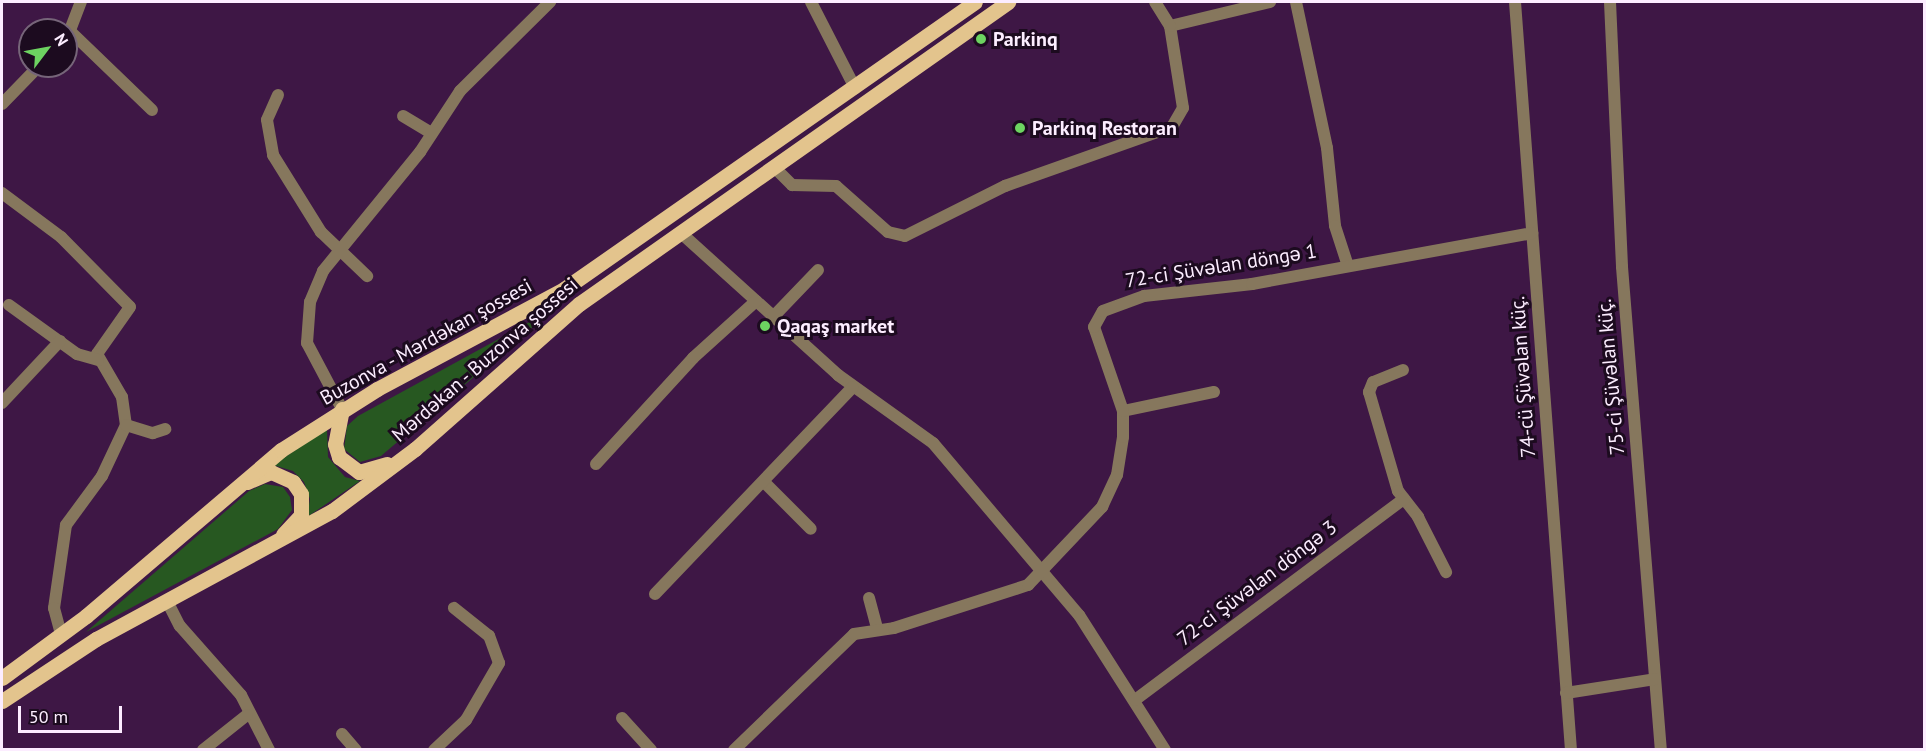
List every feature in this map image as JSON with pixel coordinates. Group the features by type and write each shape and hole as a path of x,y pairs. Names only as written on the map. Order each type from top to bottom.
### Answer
{"main road":[{"name":"Buzonva - Mərdəkan şossesi","path":"2,678 61,635 205,509 342,409 564,289 855,88 975,2"},
{"name":"Mərdəkan - Buzonva şossesi","path":"2,701 67,656 238,565 332,511 415,449 555,322 776,169 1008,2"},
{"path":"342,409 335,444 348,468 368,472 415,449"},
{"path":"205,509 271,472 284,475 302,494 301,514 292,527 238,565"}],"street":[{"path":"75,18 81,2"},
{"path":"342,409 311,354 306,329 310,302 336,250 431,133 459,91 550,2"},
{"path":"811,2 855,88"},
{"path":"776,169 792,185 836,186 888,232 905,236 1005,186 1178,122 1183,108 1170,26 1155,2"},
{"path":"1170,26 1270,2"},
{"path":"1296,2 1327,148 1335,226 1347,263"},
{"name":"74-cü Şüvəlan küç.","path":"1515,2 1571,750"},
{"name":"75-ci Şüvəlan küç.","path":"1610,2 1622,267 1661,750"},
{"path":"78,44 152,110"},
{"path":"2,104 27,78"},
{"path":"278,95 267,120 273,155 336,250 367,276"},
{"path":"403,116 431,133"},
{"path":"2,193 61,237 127,300 130,312 100,347 98,360"},
{"path":"681,233 853,387 933,443 1084,622 1165,750"},
{"name":"72-ci Şüvəlan döngə 1","path":"734,750 854,634 876,628 894,628 1014,590 1042,571 1111,493 1123,411 1096,335 1103,311 1144,296 1252,284 1347,263 1532,233"},
{"path":"773,317 818,270"},
{"path":"596,464 693,358 756,301"},
{"path":"9,305 60,341 98,360 122,397 126,425 102,476 66,525 54,608 61,635"},
{"path":"2,403 60,341"},
{"path":"1402,370 1369,386 1404,499 1446,572"},
{"path":"655,594 722,519 764,482 853,387"},
{"path":"1123,411 1214,392"},
{"path":"126,425 153,433 165,429"},
{"path":"764,482 811,529"},
{"name":"72-ci Şüvəlan döngə 3","path":"1135,700 1404,499"},
{"path":"869,598 876,628"},
{"path":"167,601 180,626 241,695 247,715 269,750"},
{"path":"434,750 466,720 499,663 489,636 454,608"},
{"path":"1566,693 1655,679"},
{"path":"203,750 247,715"},
{"path":"622,718 651,750"},
{"path":"342,734 356,750"}],"green space":[{"path":"555,308 381,456 360,462 344,449 347,426 358,416"},
{"path":"327,429 328,457 345,477 360,481 307,517 310,499 304,482 293,471 273,465"},
{"path":"265,484 283,487 290,497 292,510 278,529 86,632 249,491"}],"place":[{"name":"Parkinq","path":"981,39"},
{"name":"Parkinq Restoran","path":"1020,128"},
{"name":"Qaqaş market","path":"765,326"}]}
